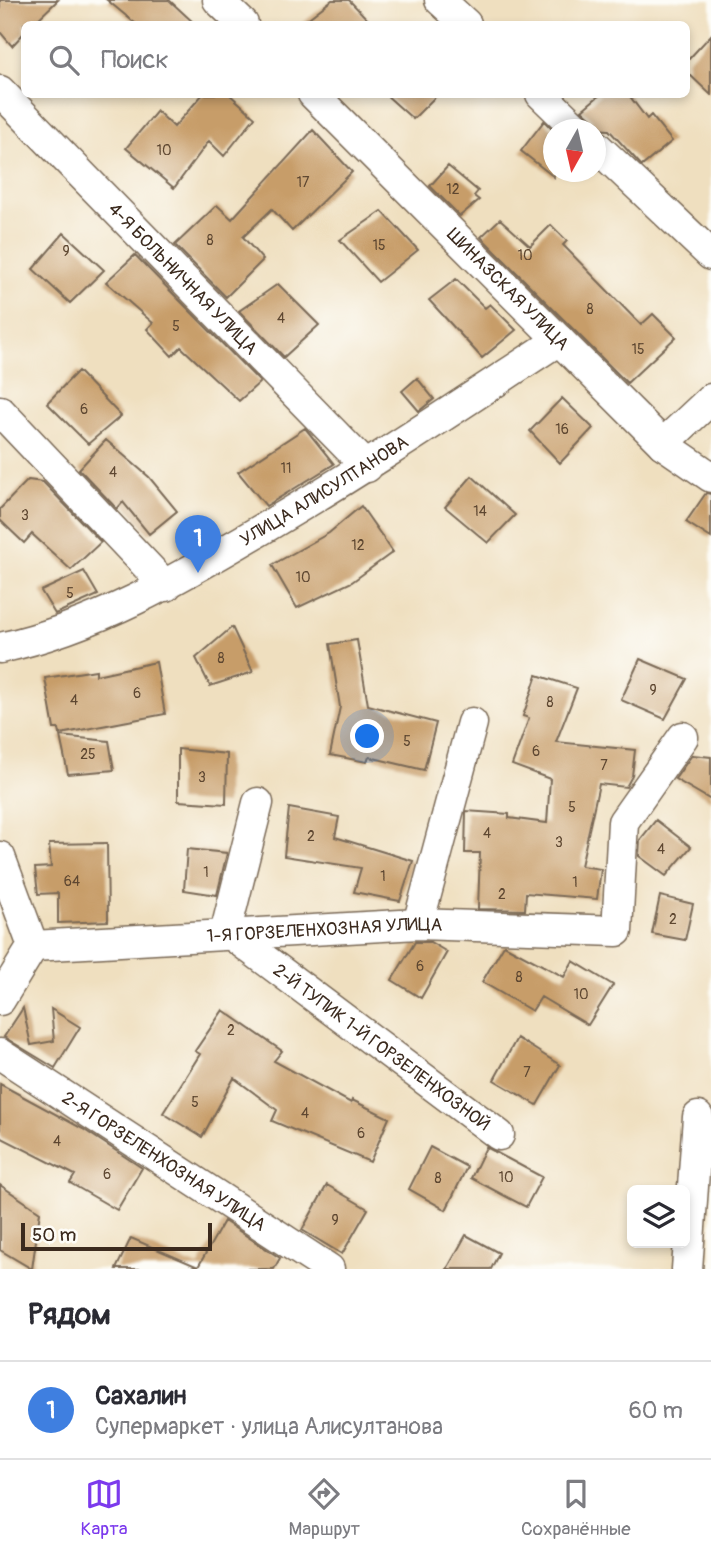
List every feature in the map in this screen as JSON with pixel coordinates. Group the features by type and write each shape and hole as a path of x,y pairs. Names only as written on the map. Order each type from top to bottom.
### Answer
{"street":[{"path":"218,0 240,21"},
{"path":"440,0 463,21"},
{"name":"4-Я БОЛЬНИЧНАЯ УЛИЦА","path":"0,91 367,467"},
{"name":"ШИНАЗСКАЯ УЛИЦА","path":"317,98 663,444 711,477"},
{"path":"545,98 567,119"},
{"path":"606,155 711,255"},
{"name":"УЛИЦА АЛИСУЛТАНОВА","path":"0,648 48,637 166,586 367,467 559,340"},
{"path":"663,444 711,399"},
{"path":"0,411 166,586"},
{"path":"418,924 472,723"},
{"name":"1-Я ГОРЗЕЛЕНХОЗНАЯ УЛИЦА","path":"33,946 418,924 617,931 623,822 683,737"},
{"path":"228,934 258,803"},
{"path":"0,856 33,946 0,1000"},
{"name":"2-Й ТУПИК 1-Й ГОРЗЕЛЕНХОЗНОЙ","path":"228,934 499,1135"},
{"name":"2-Я ГОРЗЕЛЕНХОЗНАЯ УЛИЦА","path":"0,1054 329,1269"},
{"path":"687,1269 698,1116"}],"building":[{"path":"0,0 58,0 36,21 21,21 21,36 12,46 0,32"},
{"path":"107,0 169,0 192,21 132,21"},
{"path":"332,0 349,0 369,21 305,21"},
{"path":"711,35 711,95 690,75 690,58"},
{"path":"199,98 234,98 255,117 224,156 209,141 174,188 126,148 157,111 174,127"},
{"path":"389,98 434,98 413,119"},
{"path":"596,98 631,98 647,119 651,115 672,141 642,166 606,130 606,119 591,118 582,110"},
{"path":"543,122 543,168 521,151"},
{"path":"313,130 352,172 292,231 272,209 243,237 263,260 226,297 175,245 217,205 232,219"},
{"path":"448,166 478,191 474,196 479,200 460,216 430,186"},
{"path":"382,211 418,250 378,282 340,240"},
{"path":"500,219 530,246 551,225 567,241 563,245 641,325 653,314 676,337 627,383 481,237"},
{"path":"64,233 104,270 70,303 33,269"},
{"path":"135,255 260,382 239,401 181,347 172,356 147,329 153,323 106,282"},
{"path":"456,279 485,308 490,304 516,330 482,358 429,300"},
{"path":"278,284 319,325 284,357 239,311"},
{"path":"78,371 121,416 88,444 47,403"},
{"path":"417,378 434,399 419,411 402,391"},
{"path":"562,398 593,428 560,463 530,431"},
{"path":"305,428 334,464 266,506 238,472"},
{"path":"106,440 149,477 177,511 149,534 123,502 117,509 79,469"},
{"path":"472,476 515,515 488,543 445,507"},
{"path":"28,480 43,482 101,542 71,570 32,534 24,543 0,520 0,509"},
{"path":"706,493 711,494 711,538 686,522"},
{"path":"361,506 393,552 352,582 297,608 272,565 329,533"},
{"path":"84,571 98,595 55,614 41,591"},
{"path":"232,627 253,672 210,686 196,658"},
{"path":"357,640 368,705 436,723 424,770 369,757 367,762 330,755 340,707 330,644"},
{"path":"640,659 687,679 665,719 621,700"},
{"path":"156,662 165,714 60,734 59,729 54,729 45,678 96,670 96,675"},
{"path":"537,675 577,688 556,742 635,750 632,776 626,787 599,784 581,866 601,869 597,899 526,893 525,910 478,909 480,853 465,853 466,811 509,814 509,818 547,823 550,779 512,765 529,718 523,716"},
{"path":"60,736 109,741 114,770 68,774"},
{"path":"178,749 227,754 226,804 178,801"},
{"path":"692,755 711,757 711,800 675,779"},
{"path":"289,808 339,817 335,837 413,861 400,901 354,892 361,868 284,856"},
{"path":"656,820 691,847 666,876 639,856 640,840"},
{"path":"107,843 108,921 58,923 58,893 38,894 35,868 51,867 49,844"},
{"path":"187,849 227,853 217,895 184,890"},
{"path":"660,896 693,904 685,940 652,934"},
{"path":"415,942 430,942 447,952 421,998 392,980"},
{"path":"504,945 564,977 573,961 613,985 588,1025 541,997 532,1011 482,982"},
{"path":"23,1008 31,1045 54,1041 51,1009 80,1027 55,1068 4,1037"},
{"path":"223,1010 282,1051 274,1061 351,1103 352,1100 389,1118 370,1162 272,1121 277,1110 234,1078 202,1137 163,1113 200,1054 195,1051"},
{"path":"517,1038 560,1065 537,1105 494,1080"},
{"path":"0,1084 83,1129 142,1168 117,1210 70,1183 75,1175 0,1137"},
{"path":"430,1147 467,1167 446,1210 409,1189"},
{"path":"486,1147 542,1177 526,1207 471,1178"},
{"path":"0,1185 40,1212 32,1269 0,1250"},
{"path":"327,1185 368,1209 342,1254 302,1230"},
{"path":"224,1221 280,1258 274,1269 116,1269 131,1238 198,1267"},
{"path":"466,1235 499,1253 491,1269 447,1269"}],"place":[{"name":"Сахалин","path":"198,573"}]}
